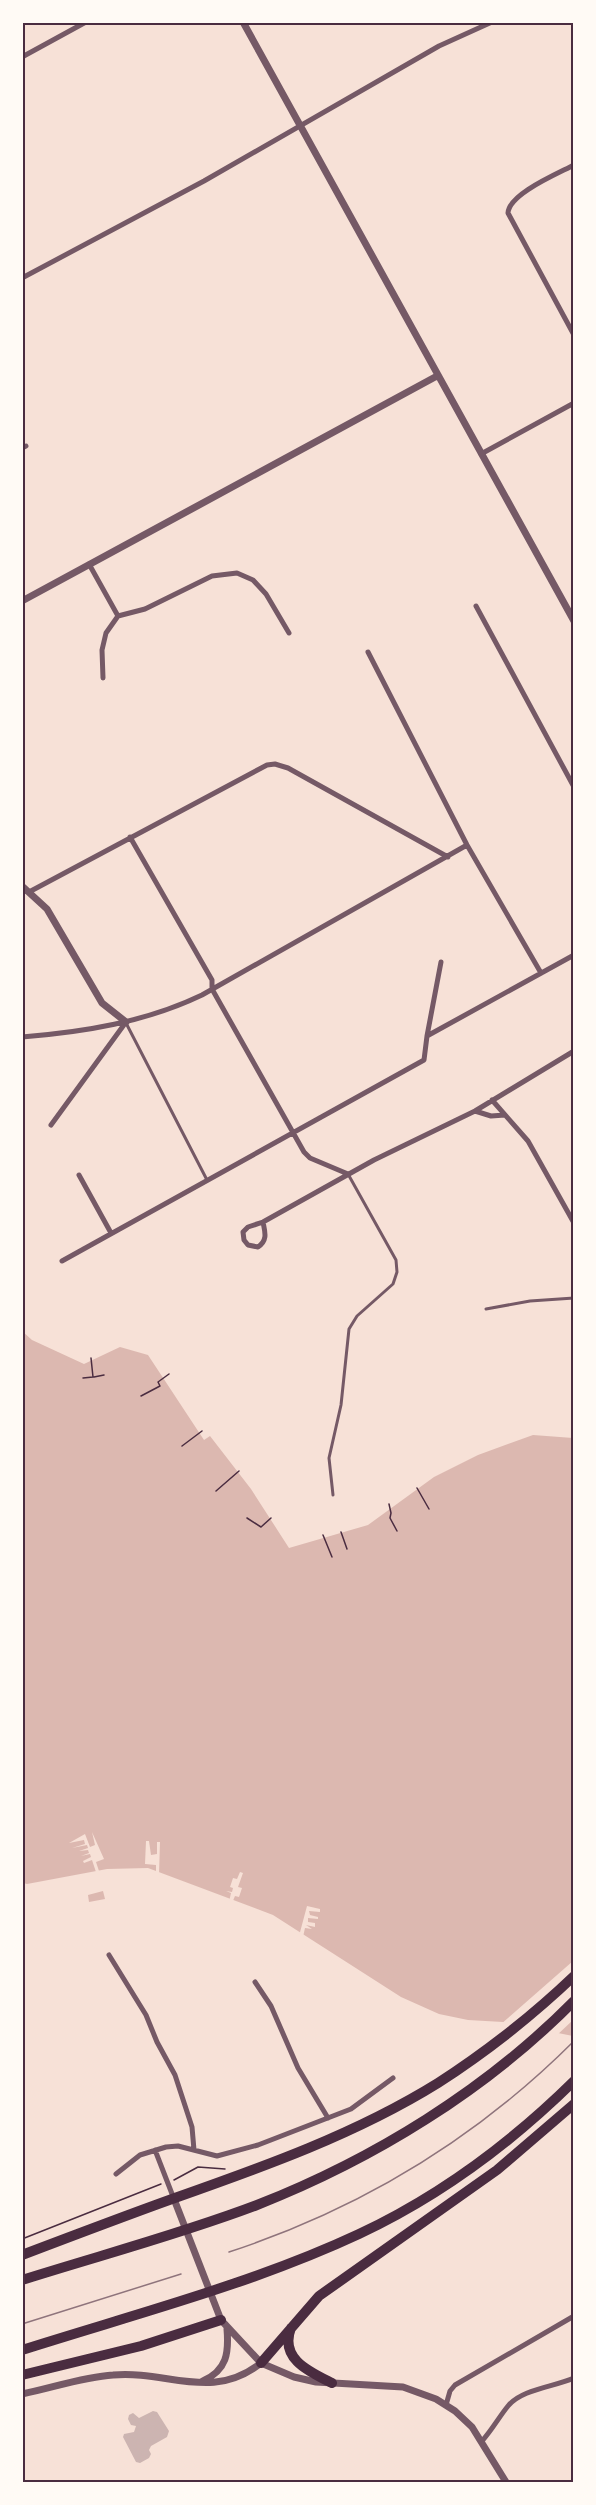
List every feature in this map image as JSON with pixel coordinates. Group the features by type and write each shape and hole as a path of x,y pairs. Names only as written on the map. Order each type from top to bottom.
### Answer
{"highway":[{"path":"22,2255 226,2181 326,2141 420,2093 503,2037 573,1976"},
{"path":"22,2280 256,2205 349,2163 434,2114 513,2056 573,2001"},
{"path":"22,2350 238,2282 297,2261 392,2216 469,2168 529,2122 573,2080"},
{"path":"261,2363 292,2325 319,2296 338,2280 480,2183 521,2151 573,2104"},
{"path":"22,2375 224,2324"},
{"path":"292,2325 288,2340 293,2358 301,2367 332,2383"}],"street":[{"path":"22,57 86,22"},
{"path":"243,22 573,621"},
{"path":"22,278 204,181 459,35 492,22"},
{"path":"573,165 524,193 510,204 509,217 571,325 573,335"},
{"path":"22,601 437,375"},
{"path":"481,454 573,403"},
{"path":"89,564 118,616"},
{"path":"103,678 102,650 106,633 118,616 145,609 212,576 237,573 245,575 260,586 289,633"},
{"path":"476,606 573,787"},
{"path":"368,652 467,845 541,973"},
{"path":"26,891 267,765 281,764 448,857"},
{"path":"130,837 212,980 213,989 292,1134 310,1158 348,1174"},
{"path":"22,1037 126,1022 166,1011 213,989 467,845"},
{"path":"22,886 47,909 102,1003 126,1022"},
{"path":"427,1036 573,955"},
{"path":"62,1261 424,1060 441,962"},
{"path":"51,1125 126,1022"},
{"path":"263,1221 264,1243 258,1247 248,1245 244,1240 243,1232 248,1227 475,1111 573,1051"},
{"path":"492,1100 528,1141 573,1223"},
{"path":"475,1111 491,1116 505,1115"},
{"path":"79,1175 111,1233"},
{"path":"109,1954 146,2015 157,2042 175,2075 192,2127 194,2150"},
{"path":"255,1982 271,2006 298,2068 328,2118"},
{"path":"116,2174 135,2158 155,2150 178,2146 217,2156 230,2153 351,2109 393,2078"},
{"path":"155,2150 224,2324 228,2352 224,2364 211,2377 195,2384"},
{"path":"446,2405 454,2385 573,2316"},
{"path":"224,2324 261,2363 294,2377 332,2383 403,2387 427,2395 446,2405 465,2420 482,2441 506,2482"},
{"path":"22,2394 111,2375 135,2374 195,2384 220,2382 248,2374 261,2363"},
{"path":"482,2441 495,2427 509,2405 524,2395 573,2378"}],"lane":[{"path":"126,1022 207,1181"},
{"path":"333,1495 329,1458 341,1405 349,1329 357,1316 393,1284 398,1266 348,1174"},
{"path":"486,1309 530,1301 573,1298"}],"path":[{"path":"91,1358 93,1377"},
{"path":"141,1396 160,1386 158,1382 169,1374"},
{"path":"83,1378 104,1375"},
{"path":"182,1446 202,1431"},
{"path":"216,1491 239,1471"},
{"path":"417,1488 429,1509"},
{"path":"389,1504 390,1518 397,1531"},
{"path":"247,1518 261,1527 271,1518"},
{"path":"341,1532 347,1549"},
{"path":"323,1535 332,1557"},
{"path":"173,2180 177,2180 198,2167 231,2168"},
{"path":"22,2239 158,2186"}],"shaded area":[{"path":"22,1331 32,1340 84,1364 120,1347 148,1355 204,1440 210,1436 251,1489 289,1548 368,1525 434,1477 478,1455 533,1435 573,1438 573,2036 503,2022 468,2020 439,2014 401,1997 273,1915 148,1868 107,1869 23,1883"},
{"path":"103,1891 105,1899 89,1902 88,1895"}],"pier":[{"path":"92,1832 104,1859 96,1862 99,1871 96,1872 92,1860 84,1863 83,1861 91,1857 90,1854 81,1856 89,1853 88,1850 79,1851 88,1848 87,1845 72,1848 85,1844 84,1840 69,1843 85,1834 90,1847 95,1845"},
{"path":"146,1841 149,1841 151,1855 157,1854 157,1842 160,1842 159,1875 156,1874 156,1865 145,1864"},
{"path":"240,1872 243,1873 238,1887 242,1888 239,1897 235,1896 232,1903 229,1902 231,1893 226,1891 232,1892 233,1888 230,1887 233,1878 237,1879"},
{"path":"307,1906 320,1909 320,1912 309,1911 310,1915 318,1919 308,1918 308,1922 315,1923 315,1927 306,1925 312,1929 305,1928 303,1937 299,1936"},
{"path":"573,1961 573,2020 556,2036 500,2025"}],"building":[{"path":"153,2411 157,2412 169,2431 167,2437 151,2446 149,2458 140,2463 136,2462 123,2437 124,2434 134,2432 136,2426 131,2425 129,2415 133,2413 139,2418"}],"tram line":[{"path":"229,2252 324,2215 414,2167 497,2109 574,2041"},
{"path":"22,2324 181,2274"}]}
